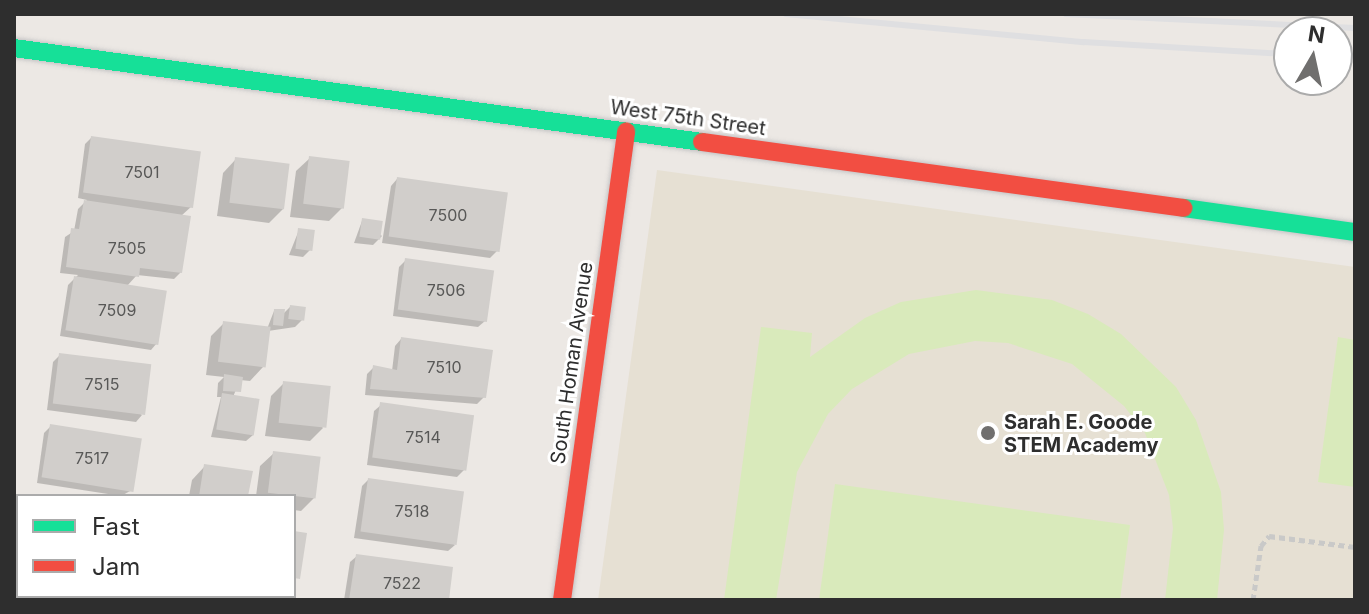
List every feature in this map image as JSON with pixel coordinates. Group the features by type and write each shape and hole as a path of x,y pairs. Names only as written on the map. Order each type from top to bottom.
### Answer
{"street":[{"name":"West 75th Street","path":"14,48 1355,232"},
{"name":"South Homan Avenue","path":"562,600 626,131"}],"path":[{"path":"1253,600 1261,546 1269,536 1355,547"}],"shaded area":[{"name":"Sarah E. Goode STEM Academy","path":"657,170 1355,267 1355,600 598,600"}],"green space":[{"path":"976,290 1052,300 1088,314 1121,334 1176,387 1196,420 1221,492 1224,530 1217,600 1165,600 1173,528 1169,495 1145,433 1124,406 1072,364 1008,343 975,341 909,354 852,389 828,414 797,472 776,600 724,600 761,327 812,333 810,357 865,318 901,302"},
{"path":"1338,337 1355,340 1355,487 1318,482"},
{"path":"835,484 1130,525 1120,600 819,600"}],"building":[{"path":"91,136 201,151 193,208 83,192"},
{"path":"309,156 350,161 344,209 303,204"},
{"path":"235,157 290,164 284,209 229,203"},
{"path":"397,177 508,193 500,252 389,236"},
{"path":"84,200 191,216 182,273 140,268 139,277 66,267 71,228 79,229"},
{"path":"362,218 383,221 380,240 359,237"},
{"path":"298,228 315,230 312,251 295,249"},
{"path":"405,258 494,271 487,322 398,309"},
{"path":"74,276 167,291 158,345 65,330"},
{"path":"290,305 306,307 304,321 288,319"},
{"path":"274,309 285,309 283,326 273,325"},
{"path":"223,321 271,327 266,368 218,362"},
{"path":"401,337 493,350 486,398 370,389 373,365 397,370"},
{"path":"59,353 151,364 145,415 53,404"},
{"path":"224,374 243,377 241,392 223,391"},
{"path":"283,381 331,386 326,428 279,423"},
{"path":"222,393 260,399 254,435 216,430"},
{"path":"380,402 474,415 466,471 372,457"},
{"path":"50,424 142,439 133,492 42,477"},
{"path":"273,451 321,457 316,499 268,493"},
{"path":"204,464 253,471 248,494 199,494"},
{"path":"368,478 464,491 457,545 360,531"},
{"path":"296,531 307,533 300,579 296,578"},
{"path":"356,554 453,567 449,600 349,600"},
{"path":"28,598 77,598 28,600"}],"railway":[{"path":"786,14 1084,42 1273,53"},
{"path":"1066,14 1355,28"}],"traffic: fast":[{"path":"14,48 702,142"},
{"path":"1184,208 1355,232"}],"traffic: jam":[{"path":"562,600 626,131"},
{"path":"702,142 1184,208"}],"place":[{"name":"Sarah E. Goode STEM Academy","path":"988,433"}]}
